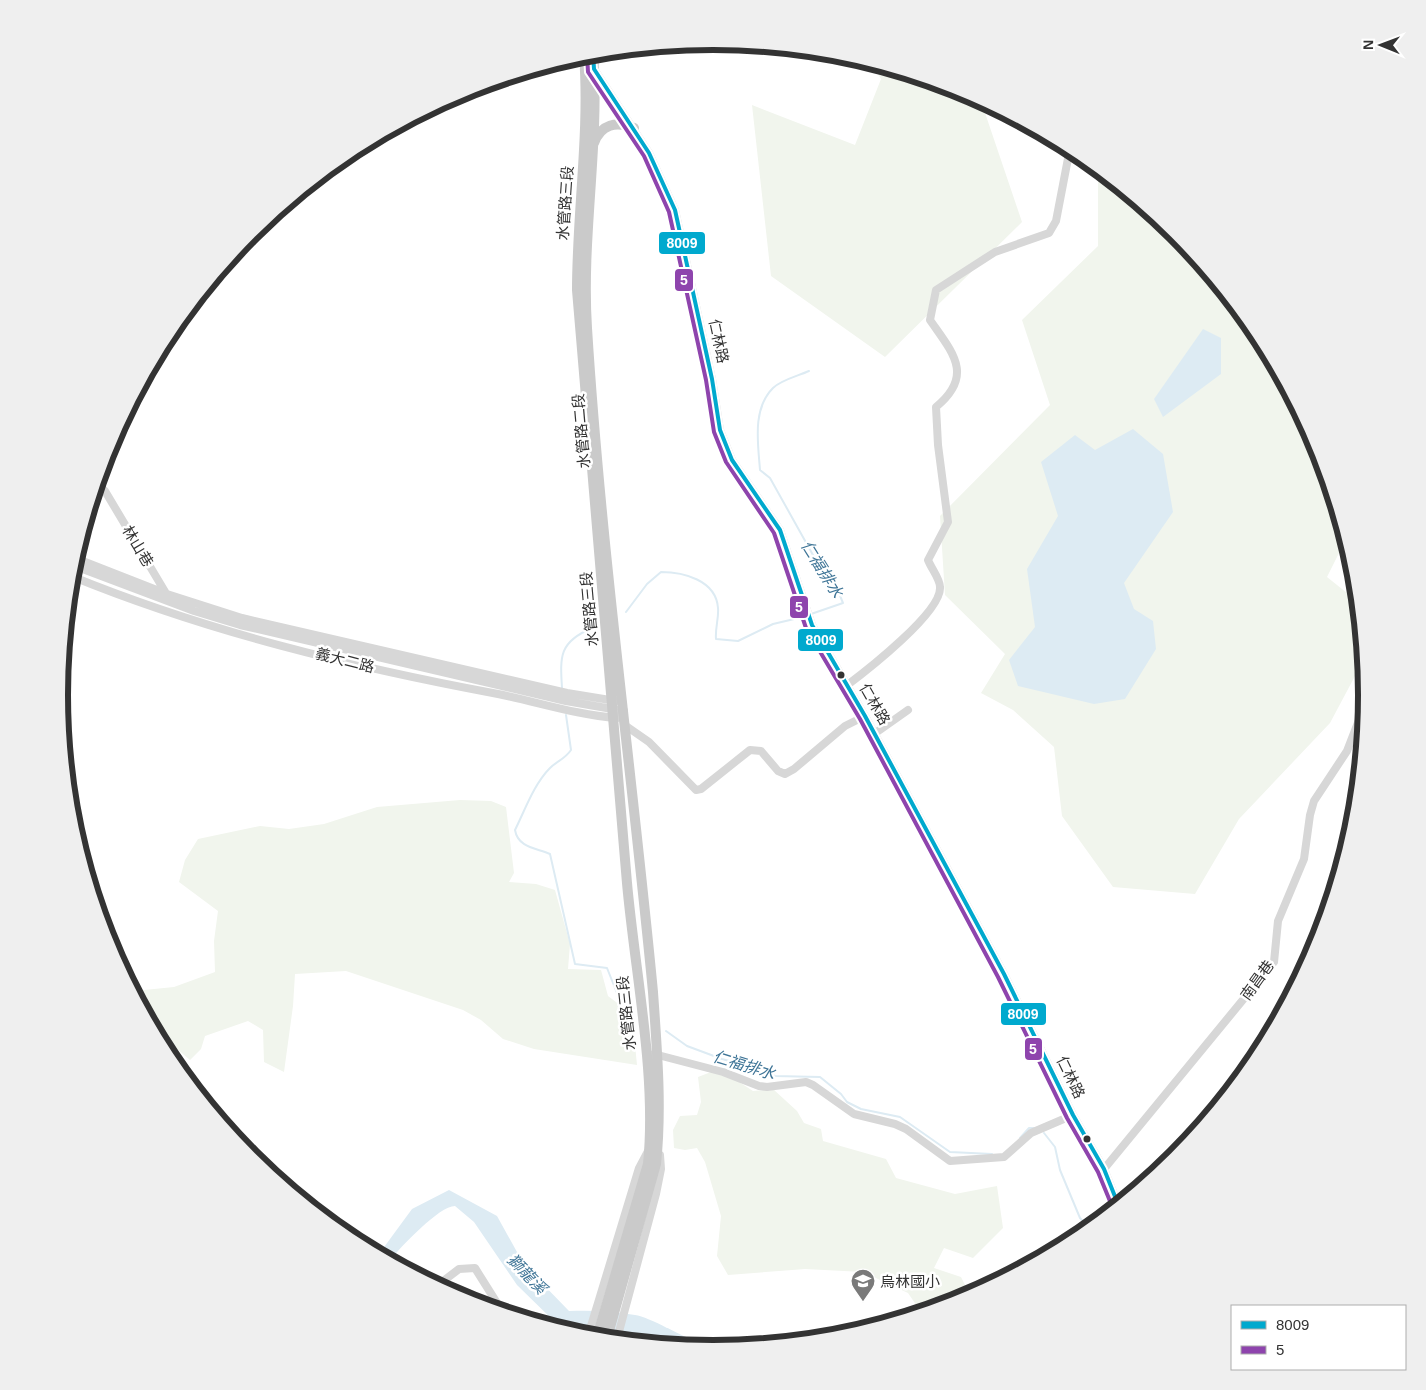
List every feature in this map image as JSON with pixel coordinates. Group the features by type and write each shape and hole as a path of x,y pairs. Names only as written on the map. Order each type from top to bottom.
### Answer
{"main road":[{"path":"591,61 592,149"},
{"path":"587,62 590,69"},
{"name":"水管路三段","path":"590,69 576,257 576,290 628,894 645,1052 650,1146 648,1164 615,1292"},
{"path":"592,149 601,130 612,124 622,124 634,128"},
{"name":"水管路二段","path":"592,149 586,264 587,326 625,714"},
{"name":"水管路三段","path":"615,1292 654,1173 659,1138 658,1055 625,714"},
{"path":"600,1330 615,1292"},
{"path":"608,1331 615,1292"}],"street":[{"name":"仁林路","path":"590,69 650,152 675,210 712,378 720,430 732,460 780,530 812,625 865,716 1004,974 1072,1115 1104,1170 1116,1199"},
{"path":"846,686 888,654 920,622 939,598 941,586 928,560 948,522 938,445 936,407 948,397 957,375 957,360 930,320 936,290 995,252 1050,233 1056,220 1068,157"},
{"name":"林山巷","path":"102,488 167,597"},
{"name":"義大二路","path":"82,561 167,597"},
{"name":"義大二路","path":"80,568 167,597 242,618 558,691 625,714"},
{"name":"義大二路","path":"79,579 165,612 214,628 428,681 612,709"},
{"path":"165,612 167,597"},
{"path":"874,734 908,710"},
{"path":"625,714 649,742 696,790 701,789 750,750 761,751 778,771 785,774 794,769 845,726 865,716"},
{"name":"南昌巷","path":"1104,1170 1274,962 1278,921 1304,858 1310,814 1314,801 1348,751 1357,726"},
{"path":"645,1052 723,1072 759,1086 806,1082 813,1084 854,1114 895,1124 906,1129 950,1161 1004,1157 1031,1133 1072,1115"},
{"path":"445,1281 459,1270 475,1268 497,1302"},
{"path":"592,1329 615,1292"},
{"path":"615,1292 616,1332"}],"shaded area":[{"path":"876,71 920,84 984,110 1022,222 885,357 771,276 752,105 855,145 881,79"},
{"path":"1098,178 1138,210 1169,239 1225,302 1272,373 1309,448 1324,488 1341,549 1327,577 1350,595 1357,671 1330,723 1239,819 1195,894 1113,887 1062,816 1054,747 1013,710 981,693 1005,654 945,595 940,516 1050,405 1022,320 1098,246"},
{"path":"460,800 491,801 506,807 514,873 509,882 536,884 555,890 570,944 568,969 601,970 608,996 632,1014 637,1065 534,1049 503,1039 481,1020 463,1010 346,971 295,974 293,1006 284,1072 264,1062 263,1030 248,1021 205,1036 201,1049 190,1060 171,1044 154,1018 140,990 174,987 215,972 214,941 218,911 179,882 185,860 198,839 260,826 289,829 324,824 377,807"},
{"path":"711,1072 733,1078 753,1091 773,1089 797,1111 804,1123 821,1129 823,1141 886,1159 896,1178 955,1194 997,1186 1003,1228 973,1258 944,1248 934,1268 961,1277 966,1288 917,1307 908,1293 863,1272 805,1269 728,1275 717,1256 721,1216 705,1162 697,1148 685,1150 674,1148 673,1130 680,1116 697,1115 701,1102 698,1077"}],"water":[{"path":"1203,329 1221,338 1221,374 1163,417 1154,399"},
{"path":"1133,429 1163,454 1173,512 1124,583 1134,609 1153,621 1156,649 1125,699 1094,704 1018,686 1009,660 1035,627 1027,569 1058,516 1041,462 1075,435 1095,450"},
{"name":"獅龍溪","path":"449,1190 497,1216 517,1252 536,1277 569,1311 610,1312 641,1317 649,1319 686,1339 587,1328 552,1320 517,1285 474,1222 455,1206 448,1208 430,1220 394,1256 383,1249 412,1209"}],"waterway":[{"name":"仁福排水","path":"809,371 780,383 766,396 759,416 758,438 760,470 770,478 818,564 836,586 843,603 811,614"},
{"name":"仁福排水","path":"626,612 647,584 661,572 670,572 688,576 705,584 716,598 718,608 716,639 738,641 773,624 807,616"},
{"name":"仁福排水","path":"562,688 561,667 564,651 573,639 592,628"},
{"name":"仁福排水","path":"566,715 571,750 544,774 515,830 517,836 524,844 550,854 575,964 607,968 617,993 632,1006"},
{"name":"仁福排水","path":"666,1031 687,1046 775,1076 820,1077 841,1094 847,1102 861,1109 900,1117 950,1152 992,1154"},
{"name":"仁福排水","path":"1020,1138 1029,1128 1034,1128"},
{"name":"仁福排水","path":"1044,1133 1055,1147 1060,1170 1080,1218 1084,1222"},
{"name":"獅龍溪","path":"667,1329 688,1339"}],"transit line":[{"name":"8009","path":"594,61 594,69 649,153 675,210 712,379 720,430 732,460 780,530 812,625 865,716 1004,974 1073,1115 1104,1169 1116,1199"},
{"name":"5","path":"587,62 588,72 644,156 669,212 706,380 714,432 726,462 774,533 806,628 860,719 998,977 1067,1118 1098,1172 1111,1203"}],"place":[{"name":"烏林國小","path":"863,1302"}]}
